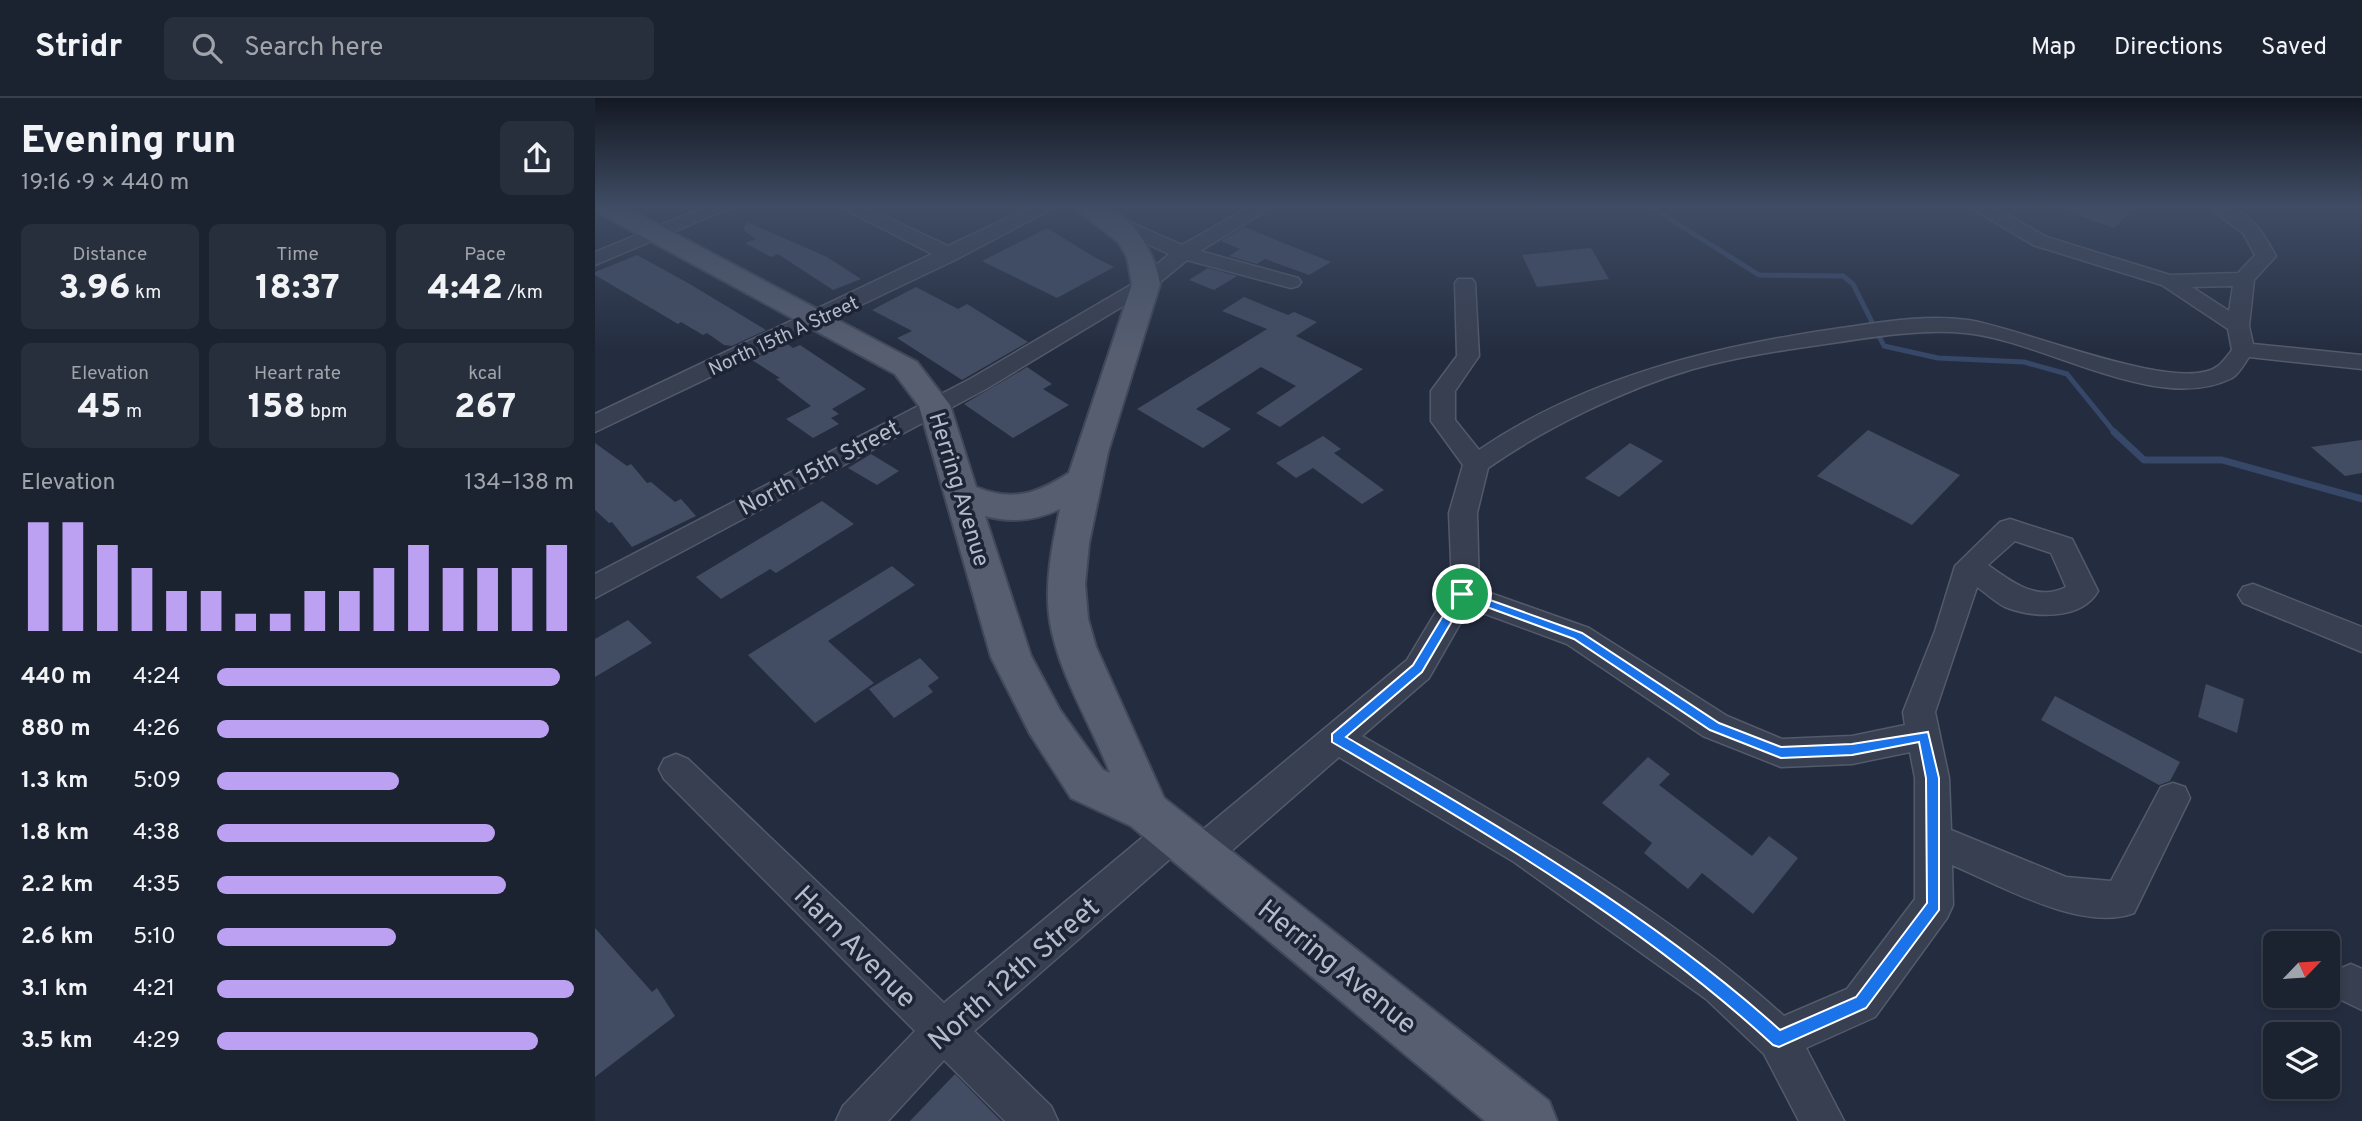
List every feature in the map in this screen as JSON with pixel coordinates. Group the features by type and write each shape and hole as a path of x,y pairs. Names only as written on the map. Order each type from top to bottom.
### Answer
{"main road":[{"name":"Herring Avenue","path":"692,255 906,368 934,405 1011,657 1045,722 1087,784 1174,833 1529,1121"},
{"name":"Herring Avenue","path":"1141,255 1146,267 1146,284 1086,478 1067,561 1069,617 1078,655 1121,745 1174,833"},
{"path":"963,495 991,508 1022,509 1050,500 1086,478"}],"street":[{"name":"North 15th A Street","path":"595,424 950,255"},
{"name":"North 15th Street","path":"595,587 978,384 1146,284 1181,255"},
{"path":"1189,255 1291,282"},
{"path":"2085,255 2169,281 2238,326"},
{"path":"1924,735 1852,750 1781,753 1715,726 1578,636 1462,594 1467,585 1463,513 1476,464 1515,437 1592,400 1685,364 1841,334 1904,326 1967,326 2049,347 2126,373 2169,380 2199,380 2226,372 2243,350 2238,326 2244,279 2265,255"},
{"path":"2169,281 2244,279"},
{"path":"1465,283 1468,356 1443,391 1443,421 1476,464"},
{"path":"2243,350 2362,362"},
{"path":"1779,1039 1861,1003 1934,905 1932,778 1919,712 1950,631 1969,566"},
{"name":"North 12th Street","path":"858,1121 943,1031 1174,833 1336,738 1418,668 1462,594"},
{"path":"2253,595 2362,640"},
{"path":"1336,738 1527,850 1720,985 1779,1039 1822,1121"},
{"name":"Harn Avenue","path":"676,769 1036,1121"},
{"path":"1933,840 2066,895 2121,900 2173,798"}],"building":[{"path":"637,255 766,330 732,346 724,345 707,333 703,335 681,322 678,324 595,275 595,272"},
{"path":"779,255 822,255 861,279 833,290"},
{"path":"994,255 1091,255 1114,267 1057,298 982,261"},
{"path":"1313,255 1331,262 1309,275 1265,259 1257,264 1229,256"},
{"path":"1522,255 1595,255 1609,279 1537,287"},
{"path":"1208,268 1237,276 1214,290 1189,280"},
{"path":"916,287 958,309 967,304 1028,342 962,380 897,338 912,331 872,310"},
{"path":"1244,297 1288,315 1294,312 1317,322 1296,336 1363,369 1280,427 1256,413 1296,386 1261,367 1196,409 1231,429 1203,448 1137,409 1267,329 1222,311"},
{"path":"786,343 793,348 800,345 866,389 832,409 839,414 831,418 839,424 813,438 786,419 811,406 776,379 780,378 752,360"},
{"path":"1027,367 1052,384 1043,389 1069,405 1013,438 964,404"},
{"path":"1868,430 1960,475 1912,525 1817,476"},
{"path":"1323,436 1341,449 1334,453 1384,490 1362,504 1313,468 1296,478 1276,463"},
{"path":"2362,440 2362,473 2345,476 2311,447"},
{"path":"595,443 627,466 631,464 647,483 651,482 675,502 681,499 696,516 632,547 612,522 609,523 595,510"},
{"path":"1630,443 1663,461 1619,497 1585,478"},
{"path":"871,454 899,471 877,485 848,468"},
{"path":"822,501 854,524 776,573 770,569 721,599 696,577"},
{"path":"892,566 915,585 828,641 874,683 815,723 748,655"},
{"path":"628,620 652,643 595,677 595,639"},
{"path":"920,658 939,678 928,686 933,692 894,718 869,689"},
{"path":"2206,684 2244,699 2237,733 2198,717"},
{"path":"2055,696 2180,762 2170,781 2159,785 2041,720"},
{"path":"1648,757 1670,774 1659,785 1752,856 1769,836 1798,858 1753,914 1702,873 1688,889 1644,853 1652,843 1602,803"},
{"path":"595,928 652,992 657,988 675,1016 595,1077"},
{"path":"955,1074 1001,1121 910,1121"}],"waterway":[{"path":"1727,255 1759,275 1843,276 1853,284 1884,346 1938,358 2024,362 2067,374 2115,433"},
{"path":"2115,433 2144,460 2222,460 2362,499"}],"route":[{"path":"1462,594 1578,636 1715,726 1781,753 1852,750 1924,735 1932,778 1934,905 1861,1003 1779,1039 1720,985 1527,850 1336,738 1418,668 1462,594"}]}
